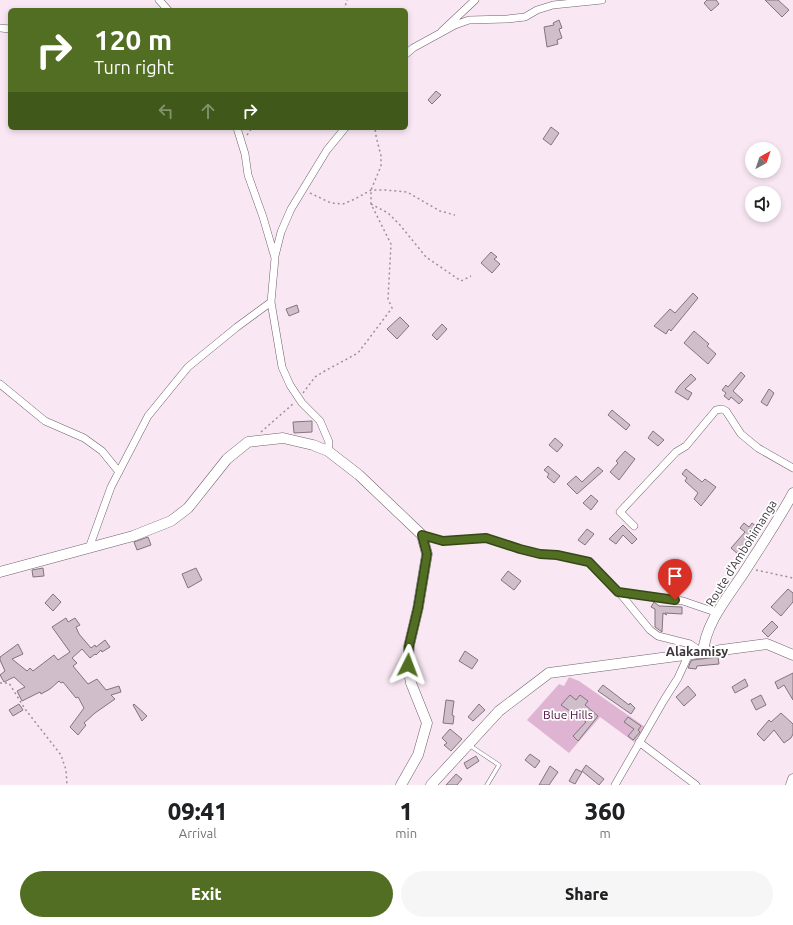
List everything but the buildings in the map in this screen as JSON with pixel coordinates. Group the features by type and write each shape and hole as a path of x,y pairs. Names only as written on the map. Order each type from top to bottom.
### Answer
{"street":[{"path":"158,0 166,8"},
{"path":"437,35 475,0"},
{"path":"409,47 469,20 525,17 537,10 554,5 602,0"},
{"path":"238,130 245,154 248,175 263,217 275,258"},
{"path":"328,451 329,442 320,421 299,398 290,385 282,367 271,302 275,258 281,232 291,209 302,190 327,150 343,130"},
{"path":"89,548 111,487 148,416 188,368 237,327 271,302"},
{"path":"0,384 45,421 84,438 102,451 119,472"},
{"path":"634,526 620,512 676,452 686,446 716,410 722,409 726,411 741,434 758,448 793,468"},
{"path":"0,572 133,536 170,521 188,508 227,459 248,442 282,438 313,445 328,451 359,475 422,535 443,541 486,538 540,554 557,555 589,562 618,592 650,630 658,636 690,644 703,653"},
{"name":"Route d'Ambohimanga","path":"703,653 706,636 718,614 781,516 793,493"},
{"path":"401,785 418,755 427,723 411,683 408,665 409,646 418,608 427,554 422,535"},
{"path":"618,592 683,601 718,614"},
{"path":"431,785 499,711 549,673 688,656 767,644 793,655"},
{"path":"615,785 678,678 688,656"},
{"path":"639,742 696,785"},
{"path":"791,785 793,779"}],"lane":[{"path":"468,744 499,765 487,785"}],"path":[{"path":"248,442 299,398 316,378 358,353 392,308 388,299 391,244 371,204 371,190 381,166 381,156 375,130"},
{"path":"302,190 331,203 343,204 371,190 406,192 440,211 456,215"},
{"path":"371,204 388,213 400,225 426,257 449,274 461,281 471,276"},
{"path":"747,568 793,578"},
{"path":"0,683 9,683 25,709 61,755 66,770 67,785"}],"green space":[{"name":"Blue Hills","path":"569,677 579,681 645,727 634,742 600,717 569,753 527,720 559,684 564,686"}],"district":[{"name":"Alakamisy","path":"697,651"}],"route":[{"path":"408,665 409,646 418,608 427,554 422,535 443,541 486,538 540,554 557,555 589,562 618,592 675,600"}]}
